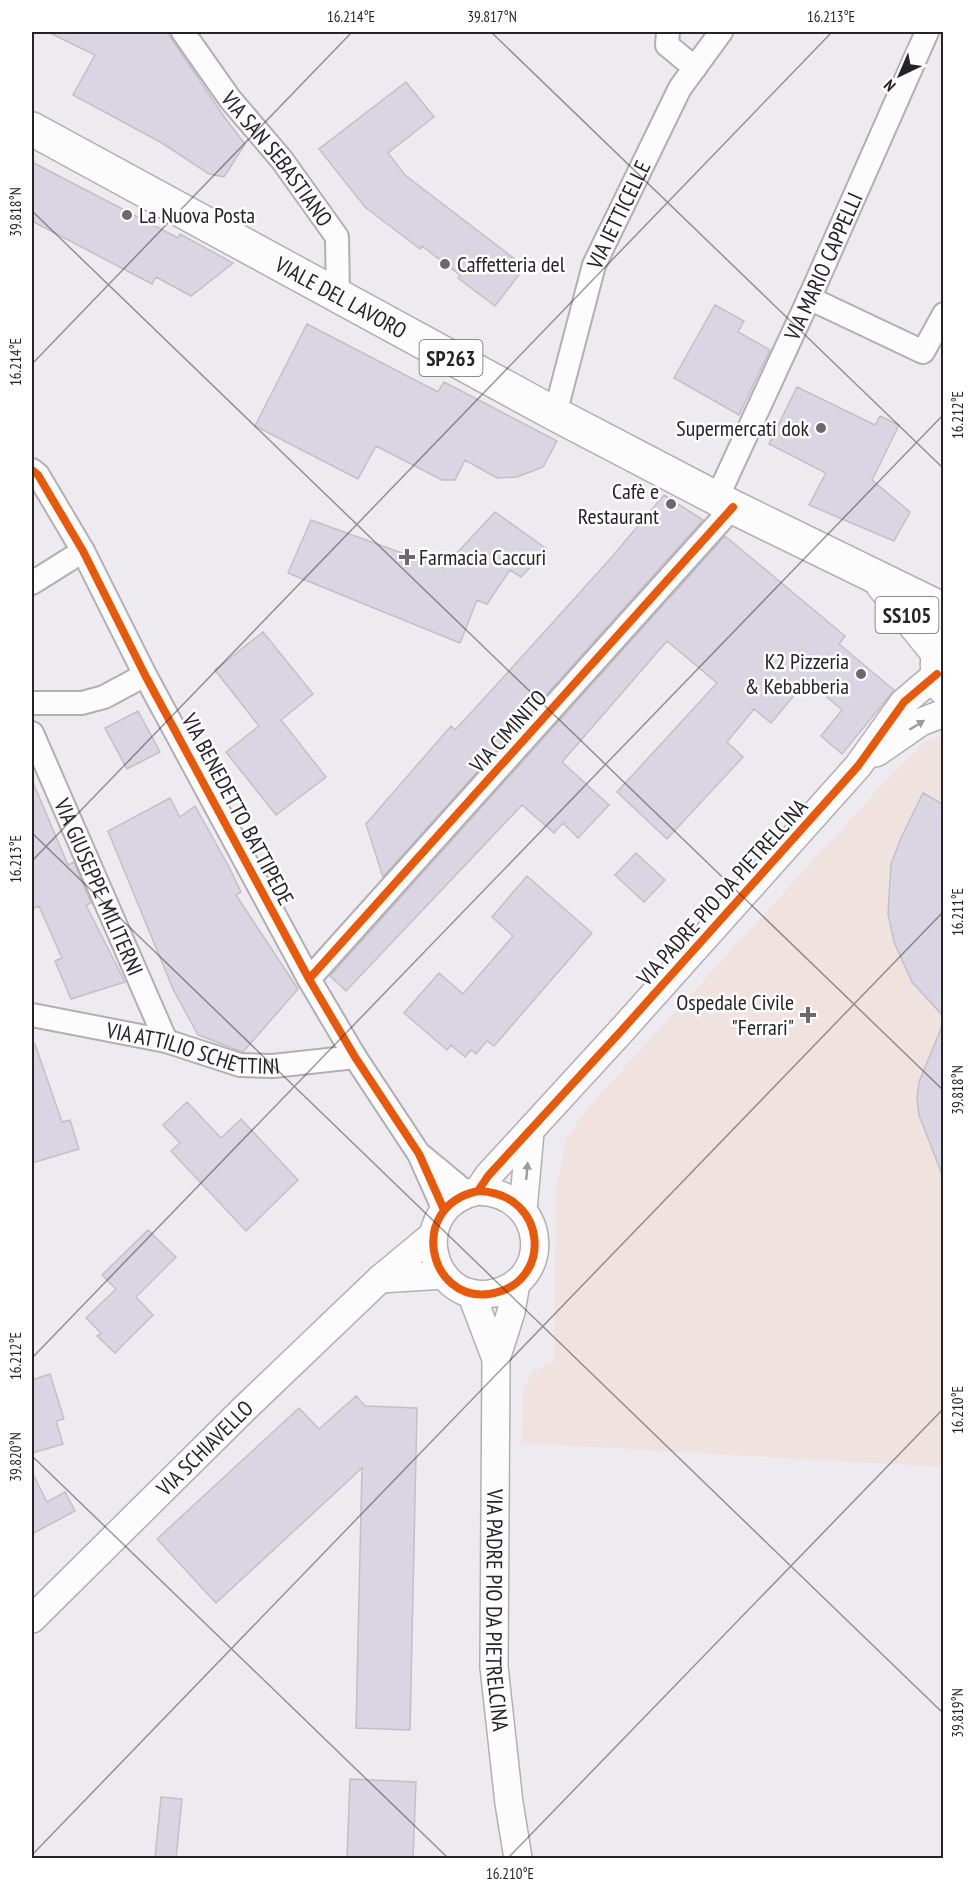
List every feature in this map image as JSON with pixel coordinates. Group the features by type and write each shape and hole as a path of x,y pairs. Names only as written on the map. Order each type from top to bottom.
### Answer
{"main road":[{"name":"VIALE DEL LAVORO","path":"32,129 555,414 725,502 944,610"},
{"name":"VIALE DEL LAVORO","path":"877,576 940,664"}],"street":[{"name":"VIA SAN SEBASTIANO","path":"183,32 230,99 282,160 337,237 338,296"},
{"path":"668,32 667,45 695,68"},
{"name":"VIA IETTICELLE","path":"555,414 594,265 680,88 721,32"},
{"name":"VIA MARIO CAPPELLI","path":"725,502 809,298 927,32"},
{"path":"809,298 923,352 944,314"},
{"name":"VIA BENEDETTO BATTIPEDE","path":"35,473 83,551 145,675 309,980 355,1057 419,1154"},
{"name":"VIA CIMINITO","path":"309,980 725,502"},
{"path":"32,583 83,551"},
{"name":"VIA PADRE PIO DA PIETRELCINA","path":"473,1192 530,1132 858,766 904,702 940,664"},
{"path":"32,703 82,703 104,697 145,675"},
{"name":"VIA PADRE PIO DA PIETRELCINA","path":"858,766 921,722 944,713"},
{"name":"VIA GIUSEPPE MILITERNI","path":"32,733 166,1041"},
{"name":"VIA ATTILIO SCHETTINI","path":"32,1014 166,1041 240,1065 273,1066 355,1057"},
{"path":"524,1210 530,1132"},
{"path":"419,1154 473,1192"},
{"path":"419,1154 444,1210"},
{"path":"473,1192 491,1192 503,1195 524,1210 532,1224 535,1240 534,1256 527,1271 516,1283 487,1294 471,1293 452,1283 444,1275 436,1263 433,1235 439,1218 451,1203 473,1192"},
{"name":"VIA SCHIAVELLO","path":"32,1619 212,1440 380,1279 433,1235"},
{"path":"380,1279 444,1275"},
{"path":"496,1359 511,1312 516,1283"},
{"path":"471,1293 496,1359"},
{"name":"VIA PADRE PIO DA PIETRELCINA","path":"496,1359 494,1667 509,1803 518,1858"}],"shaded area":[{"name":"Ospedale Civile \"Ferrari\"","path":"943,735 943,1467 522,1443 523,1393 532,1372 554,1362 556,1193 566,1138 593,1102 892,774 928,740"}],"building":[{"path":"48,32 167,32 245,144 224,177 209,174 162,143 73,95 95,55"},
{"path":"406,82 434,117 388,153 405,175 525,267 495,306 458,278 460,275 422,246 420,249 365,207 319,149"},
{"path":"32,162 178,238 180,234 233,263 191,296 156,277 152,284 32,221"},
{"path":"715,305 744,321 738,332 770,350 739,415 674,378"},
{"path":"307,324 438,392 444,382 557,441 543,467 517,477 497,478 465,460 455,480 442,480 376,446 358,479 255,426"},
{"path":"797,387 875,425 880,416 899,425 872,480 910,512 894,541 809,505 826,473 769,444"},
{"path":"664,495 703,520 383,877 366,824 451,726 455,730 490,692 611,558"},
{"path":"495,512 547,549 521,577 510,570 487,604 477,600 460,643 288,573 311,520 443,568"},
{"path":"725,536 845,636 839,644 894,690 842,754 821,736 842,710 807,680 771,723 754,709 727,742 743,757 667,839 617,792 717,683 667,641 562,762 609,805 578,838 563,823 554,833 522,805 346,991 330,976"},
{"path":"263,632 313,694 281,720 326,777 276,815 226,752 259,726 215,670"},
{"path":"138,711 160,752 127,769 105,728"},
{"path":"32,780 68,865 74,862 91,903 86,905 125,982 71,999 55,961 62,958 39,906 32,909"},
{"path":"923,793 944,805 944,1017 912,982 894,942 888,914 891,864"},
{"path":"170,798 180,817 195,806 241,892 236,895 298,989 243,1052 198,1035 173,989 108,831"},
{"path":"636,853 665,880 644,902 615,875"},
{"path":"527,876 592,933 494,1046 487,1041 476,1054 471,1050 465,1057 451,1045 447,1050 404,1013 439,973 463,994 513,936 492,917"},
{"path":"943,1024 944,1174 942,1174 919,1115 917,1098 919,1082"},
{"path":"35,1044 62,1122 70,1120 79,1149 32,1163 32,1045"},
{"path":"187,1102 221,1138 241,1119 298,1180 246,1231 171,1151 180,1143 163,1125"},
{"path":"148,1230 176,1257 136,1297 153,1315 115,1353 97,1336 101,1333 86,1318 116,1289 102,1275"},
{"path":"50,1374 64,1419 56,1421 63,1444 32,1453 32,1380"},
{"path":"356,1396 365,1406 417,1408 410,1730 356,1728 362,1468 216,1603 157,1539 299,1408 319,1429"},
{"path":"32,1472 47,1502 65,1492 75,1511 32,1534"},
{"path":"350,1779 416,1782 413,1858 347,1858"},
{"path":"161,1797 182,1799 176,1858 155,1858"}],"cycle path":[{"path":"32,470 38,475 83,551 145,675 309,979 355,1057 419,1154 444,1210"},
{"path":"309,979 733,507"},
{"path":"478,1191 502,1196 519,1207 530,1222 534,1240 533,1258 525,1274 510,1287 489,1294 468,1292 452,1283 440,1269 434,1251 434,1232 441,1215 456,1200 478,1191 488,1176 858,766 904,702 937,674"}],"place":[{"name":"La Nuova Posta","path":"127,215"},
{"name":"Caffetteria del","path":"445,264"},
{"name":"Supermercati dok","path":"821,428"},
{"name":"Cafè e Restaurant","path":"671,504"},
{"name":"Farmacia Caccuri","path":"407,557"},
{"name":"K2 Pizzeria & Kebabberia","path":"861,674"},
{"name":"Ospedale Civile \"Ferrari\"","path":"808,1015"}]}
